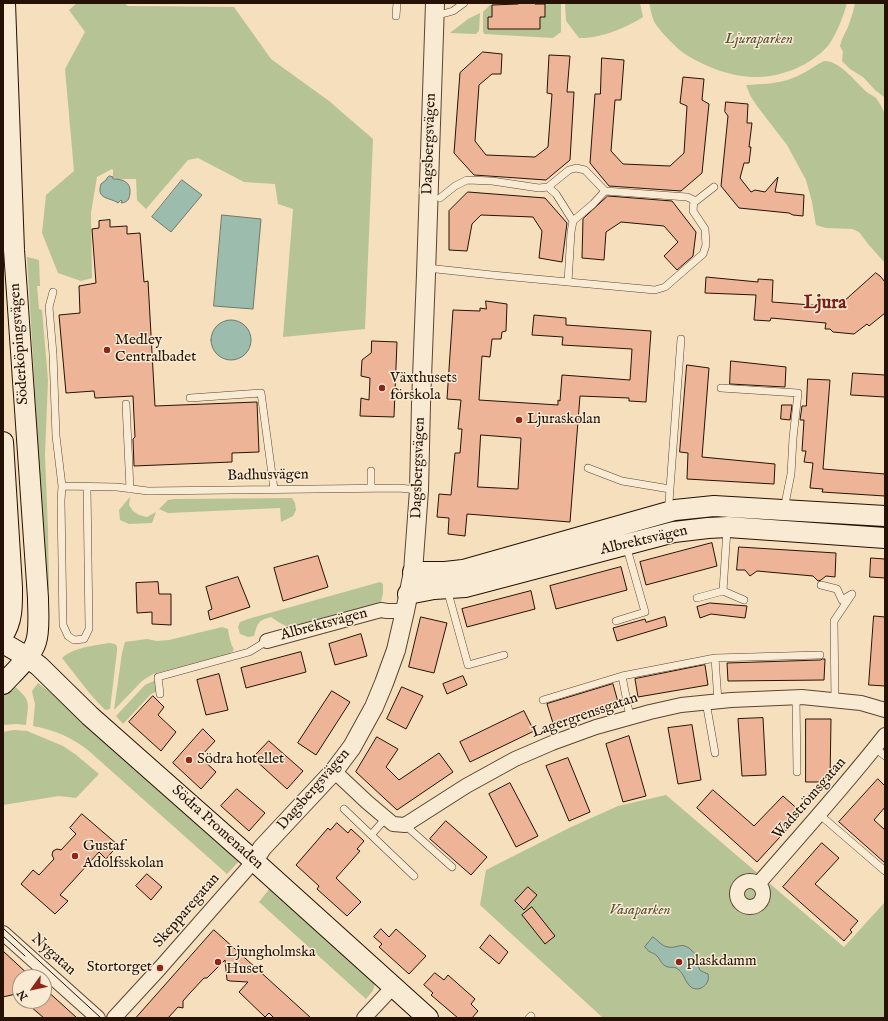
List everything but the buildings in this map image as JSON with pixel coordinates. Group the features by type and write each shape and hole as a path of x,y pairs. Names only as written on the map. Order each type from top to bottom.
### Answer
{"main road":[{"name":"Söderköpingsvägen","path":"3,684 34,647 37,636 38,598 14,250 5,3"},
{"path":"3,442 12,594 11,616 9,624 3,635"},
{"name":"Albrektsvägen","path":"407,603 441,589 465,587 626,544 672,522 714,506 785,521 885,538"},
{"name":"Albrektsvägen","path":"413,572 445,572 462,570 672,522 708,528 785,521 885,516"},
{"name":"Södra Promenaden","path":"3,643 39,666 90,716 428,1018"}],"street":[{"name":"Dagsbergsvägen","path":"254,861 262,848 334,771 352,747 374,707 384,683 396,650 407,603 413,572 419,490 435,9"},
{"name":"Albrektsvägen","path":"267,641 381,610 387,611 407,603"},
{"name":"Lagergrenssgatan","path":"405,825 466,786 515,759 552,743 596,727 650,712 681,705 712,702 796,698 862,703 885,710"},
{"name":"Wadströmsgatan","path":"758,884 820,815 857,770 880,752 885,735"},
{"path":"334,771 393,824 405,825"},
{"name":"Skepparegatan","path":"114,1018 254,861"},
{"name":"Nygatan","path":"4,936 98,1018"},
{"path":"364,1018 393,987"}],"lane":[{"path":"396,16 397,3"},
{"path":"435,9 453,11 464,3"},
{"path":"440,198 455,186 467,180 492,181 540,188 548,187 569,170 576,168 585,170 605,191 687,197 696,200 714,187"},
{"path":"548,187 556,194 572,220 568,282"},
{"path":"572,220 593,204 605,191"},
{"path":"426,268 655,290 665,287 703,254 706,244 705,229 693,211 694,200"},
{"path":"54,292 49,307 56,436 62,486 60,501 63,625 68,636 74,640 84,639 89,629 88,487"},
{"path":"672,522 669,502 681,339"},
{"path":"721,388 798,393 791,474 786,499 785,521"},
{"path":"190,398 261,393 274,489"},
{"path":"126,404 130,489"},
{"path":"588,468 622,481 670,489"},
{"path":"371,471 371,488"},
{"name":"Badhusvägen","path":"62,486 117,487 148,491 371,488 419,490"},
{"path":"723,591 728,527"},
{"path":"616,621 645,612 626,544"},
{"path":"821,585 837,589 842,600 852,594 834,622 835,701"},
{"path":"441,589 468,665 504,655"},
{"path":"697,598 723,591 744,600"},
{"path":"160,694 158,678 249,652 267,641"},
{"path":"543,700 622,676 715,658 820,655"},
{"path":"715,658 712,702 715,753"},
{"path":"622,676 630,718"},
{"path":"796,698 797,772"},
{"path":"344,810 414,876"},
{"path":"820,815 885,871"},
{"path":"371,835 386,818"},
{"path":"405,825 452,867"}],"green space":[{"path":"77,3 124,3 128,6 234,7 271,59 329,101 373,139 365,329 283,337 293,209 278,204 275,184 244,182 198,158 188,160 146,209 137,200 136,179 116,179 113,177 112,169 97,177 91,213 92,278 81,281 58,273 42,233 46,195 74,171 65,69 85,32 69,10"},
{"path":"499,3 518,4 492,5 492,17 488,17 488,29 540,29 540,17 545,17 535,3 561,3 561,32 553,38 484,34 483,12 490,5"},
{"path":"565,3 640,3 643,17 629,25 604,35 579,38 566,21"},
{"name":"Ljuraparken","path":"649,3 847,3 833,38 827,47 813,59 787,72 768,76 749,77 720,71 685,54 670,41 655,24"},
{"path":"855,3 885,3 885,99 863,77 850,69 842,61 843,52 840,46 848,27"},
{"path":"480,13 479,31 476,34 450,33 468,19"},
{"path":"824,61 836,64 848,73 868,93 875,97 885,115 885,263 859,232 852,229 826,228 816,225 806,180 787,145 757,106 746,85 787,80"},
{"path":"27,257 39,260 40,286 37,286 39,309 42,310 48,380 45,454 49,589 44,599 34,376"},
{"path":"130,497 129,505 133,511 139,515 147,517 156,512 152,523 129,524 120,520 119,510"},
{"path":"292,498 295,503 296,510 293,516 281,522 280,508 168,513 159,509 168,500 174,499"},
{"path":"380,582 383,584 381,602 288,627 271,617 259,623 254,636 248,637 240,634 238,627 240,622 248,619"},
{"path":"222,627 228,629 234,650 230,654 153,674 142,681 114,710 122,653 125,642 147,639 157,641 169,640"},
{"path":"109,643 117,646 117,651 110,709 106,710 91,695 62,658 78,649"},
{"path":"156,680 158,691 151,694 123,724 116,716 145,685"},
{"path":"38,683 239,861 227,874 89,751 62,735 33,726 35,704 32,691"},
{"path":"12,684 26,698 28,710 26,725 3,725 3,694"},
{"path":"14,730 27,731 63,746 99,774 76,798 59,796 3,805 3,732"},
{"name":"Vasaparken","path":"666,795 844,947 885,902 885,1018 603,1018 480,905 486,870 569,828 618,806"},
{"path":"270,888 374,982 374,989 366,999 259,902"}],"shaded area":[{"path":"110,176 113,177 113,179 126,182 128,184 130,193 127,201 121,203 121,200 118,203 100,193 101,184"},
{"path":"182,180 202,195 171,232 152,217"},
{"path":"222,215 261,219 253,309 214,306"},
{"path":"231,320 245,326 251,340 245,354 231,360 217,354 211,340 217,326"},
{"name":"plaskdamm","path":"653,937 661,944 666,946 686,946 689,948 697,957 700,970 708,974 708,981 706,984 701,988 694,989 689,985 678,969 664,965 657,956 645,947"}],"tram line":[{"path":"3,928 101,1018"},
{"path":"3,936 25,956"}],"place":[{"name":"Medley Centralbadet","path":"107,350"},
{"name":"Växthusets förskola","path":"382,388"},
{"name":"Ljuraskolan","path":"519,420"},
{"name":"Södra hotellet","path":"189,760"},
{"name":"Gustaf Adolfsskolan","path":"75,856"},
{"name":"Ljungholmska Huset","path":"218,962"},
{"name":"plaskdamm","path":"679,962"},
{"name":"Stortorget","path":"160,968"}],"district":[{"name":"Ljura","path":"825,304"}]}
